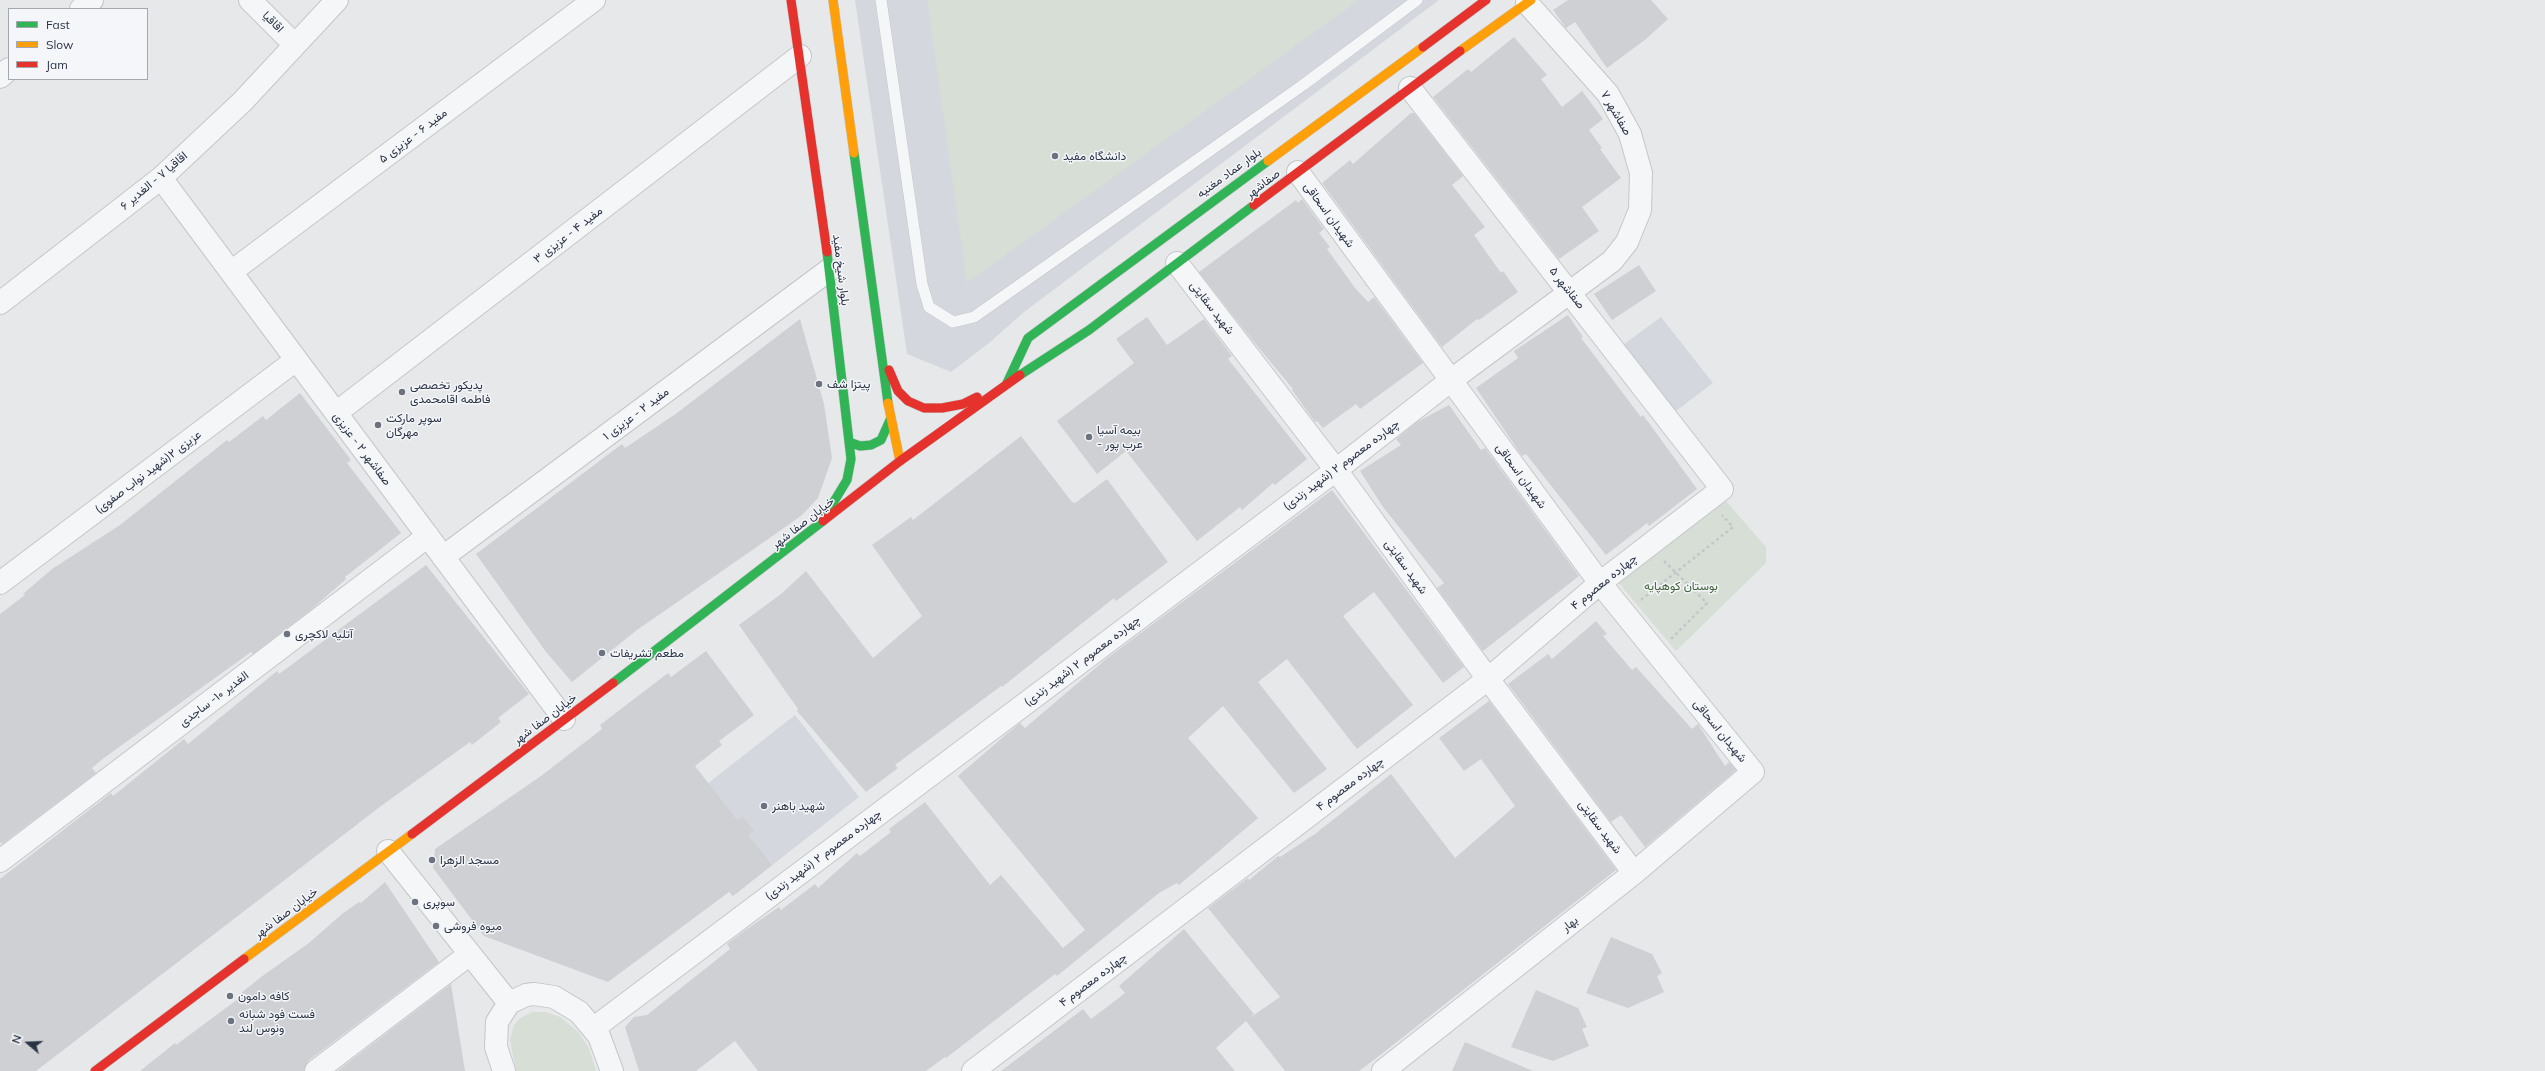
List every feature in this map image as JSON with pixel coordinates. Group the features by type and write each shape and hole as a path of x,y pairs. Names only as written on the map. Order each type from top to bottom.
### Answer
{"main road":[{"name":"بلوار شیخ مفید","path":"792,0 829,270 851,459 846,480 838,497 812,532"},
{"path":"833,0 882,350 890,420 900,461"},
{"name":"بلوار عماد مغنیه","path":"1007,383 1028,338 1486,0"},
{"name":"صفاشهر","path":"1007,383 1089,330 1410,88 1529,2"},
{"path":"882,350 898,391 908,401 924,408 942,408 963,404 1007,383"},
{"name":"خیابان صفا شهر","path":"95,1071 812,532 900,461 1007,383"},
{"path":"850,442 860,446 876,443 881,440 890,420"}],"street":[{"path":"82,8 92,0"},
{"name":"اقاقیا","path":"250,0 295,45"},
{"name":"اقاقیا ۷ - الغدیر ۶","path":"0,302 161,178 242,102 337,0"},
{"name":"مفید ۶ - عزیزی ۵","path":"231,272 594,0"},
{"name":"صفاشهر ۷","path":"1529,2 1608,94 1630,134 1641,173 1640,210 1627,242 1612,261 1571,293"},
{"name":"مفید ۴ - عزیزی ۳","path":"336,413 800,56"},
{"path":"0,77 8,70"},
{"name":"صفاشهر ۵","path":"1410,88 1571,293 1715,494"},
{"name":"شهیدان اسحاقی","path":"1298,172 1450,381 1600,583 1753,772"},
{"name":"صفاشهر ۲ - عزیزی","path":"161,178 564,719"},
{"name":"شهید سقایتی","path":"1177,263 1336,470 1488,679 1634,873"},
{"name":"مفید ۲ - عزیزی ۱","path":"443,557 829,270"},
{"name":"چهارده معصوم ۲ (شهید زندی)","path":"594,1028 1336,470 1450,381 1571,293"},
{"name":"عزیزی ۲(شهید نواب صفوی)","path":"0,584 296,360"},
{"name":"چهارده معصوم ۴","path":"973,1071 1488,679 1600,583 1715,494"},
{"name":"الغدیر ۱۰- ساجدی","path":"0,860 428,536"},
{"name":"بهار","path":"1383,1071 1634,873 1753,772"},
{"path":"388,851 509,1003"},
{"path":"316,1071 470,954"},
{"path":"504,1071 496,1047 495,1033 497,1022 509,1003 526,995 554,997 579,1012 594,1028 608,1057 612,1071"}],"lane":[{"path":"881,0 922,284 930,307 952,322 974,317 1303,85 1417,0"}],"path":[{"path":"1624,613 1733,527 1715,494"},
{"path":"1648,546 1707,603 1656,653"}],"shaded area":[{"name":"دانشگاه مفید","path":"855,0 1439,0 1024,312 989,343 951,372 907,354"},
{"path":"1661,317 1713,383 1672,414 1620,347"},
{"name":"شهید باهنر","path":"795,715 859,797 733,896 669,814"}],"green space":[{"path":"927,0 1359,0 967,283"},
{"name":"بوستان کوهپایه","path":"1726,501 1766,547 1766,563 1676,651 1617,581"},
{"path":"532,1012 545,1012 560,1017 578,1032 589,1048 596,1071 516,1071 510,1040 514,1025 519,1019"}],"building":[{"path":"1568,0 1651,0 1668,19 1646,39 1607,68 1575,22 1566,28 1553,10"},
{"path":"1514,37 1547,75 1541,79 1562,107 1582,91 1603,119 1589,130 1602,148 1600,149 1621,178 1582,207 1599,231 1559,259 1433,97 1468,69 1471,72"},
{"path":"1411,113 1414,113 1463,176 1452,185 1485,227 1474,235 1501,273 1503,271 1518,292 1479,320 1477,319 1442,347 1322,183 1350,160 1353,164"},
{"path":"1302,199 1324,229 1319,233 1330,247 1327,249 1355,288 1368,302 1374,297 1423,363 1360,409 1356,404 1323,428 1317,421 1315,422 1292,390 1293,389 1199,272 1296,200 1298,203"},
{"path":"1639,265 1656,291 1612,320 1594,294"},
{"path":"1568,315 1583,337 1581,338 1641,417 1643,415 1697,489 1649,526 1647,523 1606,555 1526,454 1522,456 1476,388 1518,358 1514,351"},
{"path":"1147,317 1167,345 1204,319 1232,356 1228,359 1307,459 1275,485 1273,483 1242,510 1240,507 1197,541 1126,451 1097,474 1057,421 1134,363 1116,339"},
{"path":"800,319 824,404 832,458 818,498 802,515 637,630 572,682 546,652 476,554 622,444 625,448 677,413"},
{"path":"300,393 351,460 347,463 401,533 345,577 346,579 313,608 253,654 251,652 104,758 92,768 96,773 2,844 0,842 0,614 25,595 23,594 52,569 120,525 227,440 229,442 263,416 266,420"},
{"path":"1449,405 1481,450 1485,448 1579,576 1483,651 1437,588 1444,583 1383,507 1360,471 1401,445 1396,439 1417,422"},
{"path":"1021,436 1072,502 1075,503 1107,479 1168,562 1116,601 1114,598 1002,687 1001,686 895,765 898,768 866,792 797,711 798,709 739,625 781,594 806,571 873,658 922,616 872,545 911,517 913,520"},
{"path":"1332,490 1464,667 1443,683 1374,592 1343,616 1413,705 1357,749 1287,659 1258,682 1327,769 1294,793 1223,706 1188,738 1258,818 1179,885 1177,883 1159,893 1057,976 1055,974 946,1058 945,1057 926,1071 758,1071 735,1041 696,1071 639,1071 625,1027 634,1017 647,1015 730,949 727,944 779,907 781,910 815,884 818,888 857,853 860,856 891,832 889,829 925,802 990,885 1001,875 1063,948 1085,930 958,776 1020,723 1025,728 1106,659"},
{"path":"426,565 529,694 498,718 501,722 472,745 470,742 381,806 36,1071 0,1071 0,879 111,793 113,796 184,739 188,744 277,671 279,674"},
{"path":"1596,621 1607,634 1603,636 1632,670 1636,667 1692,729 1698,724 1725,766 1729,762 1736,770 1645,847 1621,815 1611,822 1508,684 1548,654 1552,659"},
{"path":"706,651 754,715 719,741 722,745 695,766 737,820 742,816 754,831 748,835 772,865 733,896 729,892 608,982 484,936 433,868 435,849 541,776 602,729 600,725 668,673 671,677"},
{"path":"1489,701 1616,870 1379,1056 1359,1071 1285,1071 1246,1021 1216,1048 1235,1071 1001,1071 1083,1009 1091,1019 1111,1004 1125,993 1119,986 1184,929 1254,1014 1248,1019 1280,997 1208,908 1248,878 1249,880 1278,856 1280,857 1315,834 1391,774 1455,858 1515,806 1481,759 1464,771 1439,738"},
{"path":"385,882 439,962 308,1061 304,1071 140,1071 175,1043 176,1045 242,996 240,994 261,977 309,943 342,914 359,902 361,903"},
{"path":"1611,937 1652,954 1662,973 1657,976 1664,992 1628,1008 1586,993"},
{"path":"451,984 465,1071 337,1071"},
{"path":"1536,990 1578,1008 1587,1027 1582,1029 1589,1046 1553,1061 1511,1047"},
{"path":"1465,1042 1533,1071 1452,1071"}],"traffic: fast":[{"path":"854,153 888,403"},
{"path":"1007,383 1028,338 1268,161"},
{"path":"1020,375 1089,330 1254,205"},
{"path":"827,252 851,459 847,480 827,513"},
{"path":"849,442 860,446 871,445 881,440 890,420"},
{"path":"613,683 823,521"}],"traffic: slow":[{"path":"833,0 854,153"},
{"path":"1460,51 1531,0"},
{"path":"1268,161 1423,47"},
{"path":"888,403 900,461"},
{"path":"244,959 412,834"}],"traffic: jam":[{"path":"791,0 827,252"},
{"path":"1423,47 1486,0"},
{"path":"1254,205 1460,51"},
{"path":"889,370 898,391 908,401 924,408 942,408 963,404 977,397"},
{"path":"823,521 900,461 1020,375"},
{"path":"412,834 613,683"},
{"path":"95,1071 244,959"}],"place":[{"name":"دانشگاه مفید","path":"1055,156"},
{"name":"پیتزا شف","path":"819,384"},
{"name":"پدیکور تخصصی فاطمه اقامحمدی","path":"402,392"},
{"name":"سوپر مارکت مهرگان","path":"378,425"},
{"name":"بیمه آسیا - عرب پور","path":"1089,437"},
{"name":"آتلیه لاکچری","path":"287,634"},
{"name":"مطعم تشريفات","path":"602,653"},
{"name":"شهید باهنر","path":"764,806"},
{"name":"مسجد الزهرا","path":"432,860"},
{"name":"سوپری","path":"415,902"},
{"name":"میوه فروشی","path":"436,926"},
{"name":"کافه دامون","path":"230,996"},
{"name":"فست فود شبانه ونوس لند","path":"231,1021"}]}
